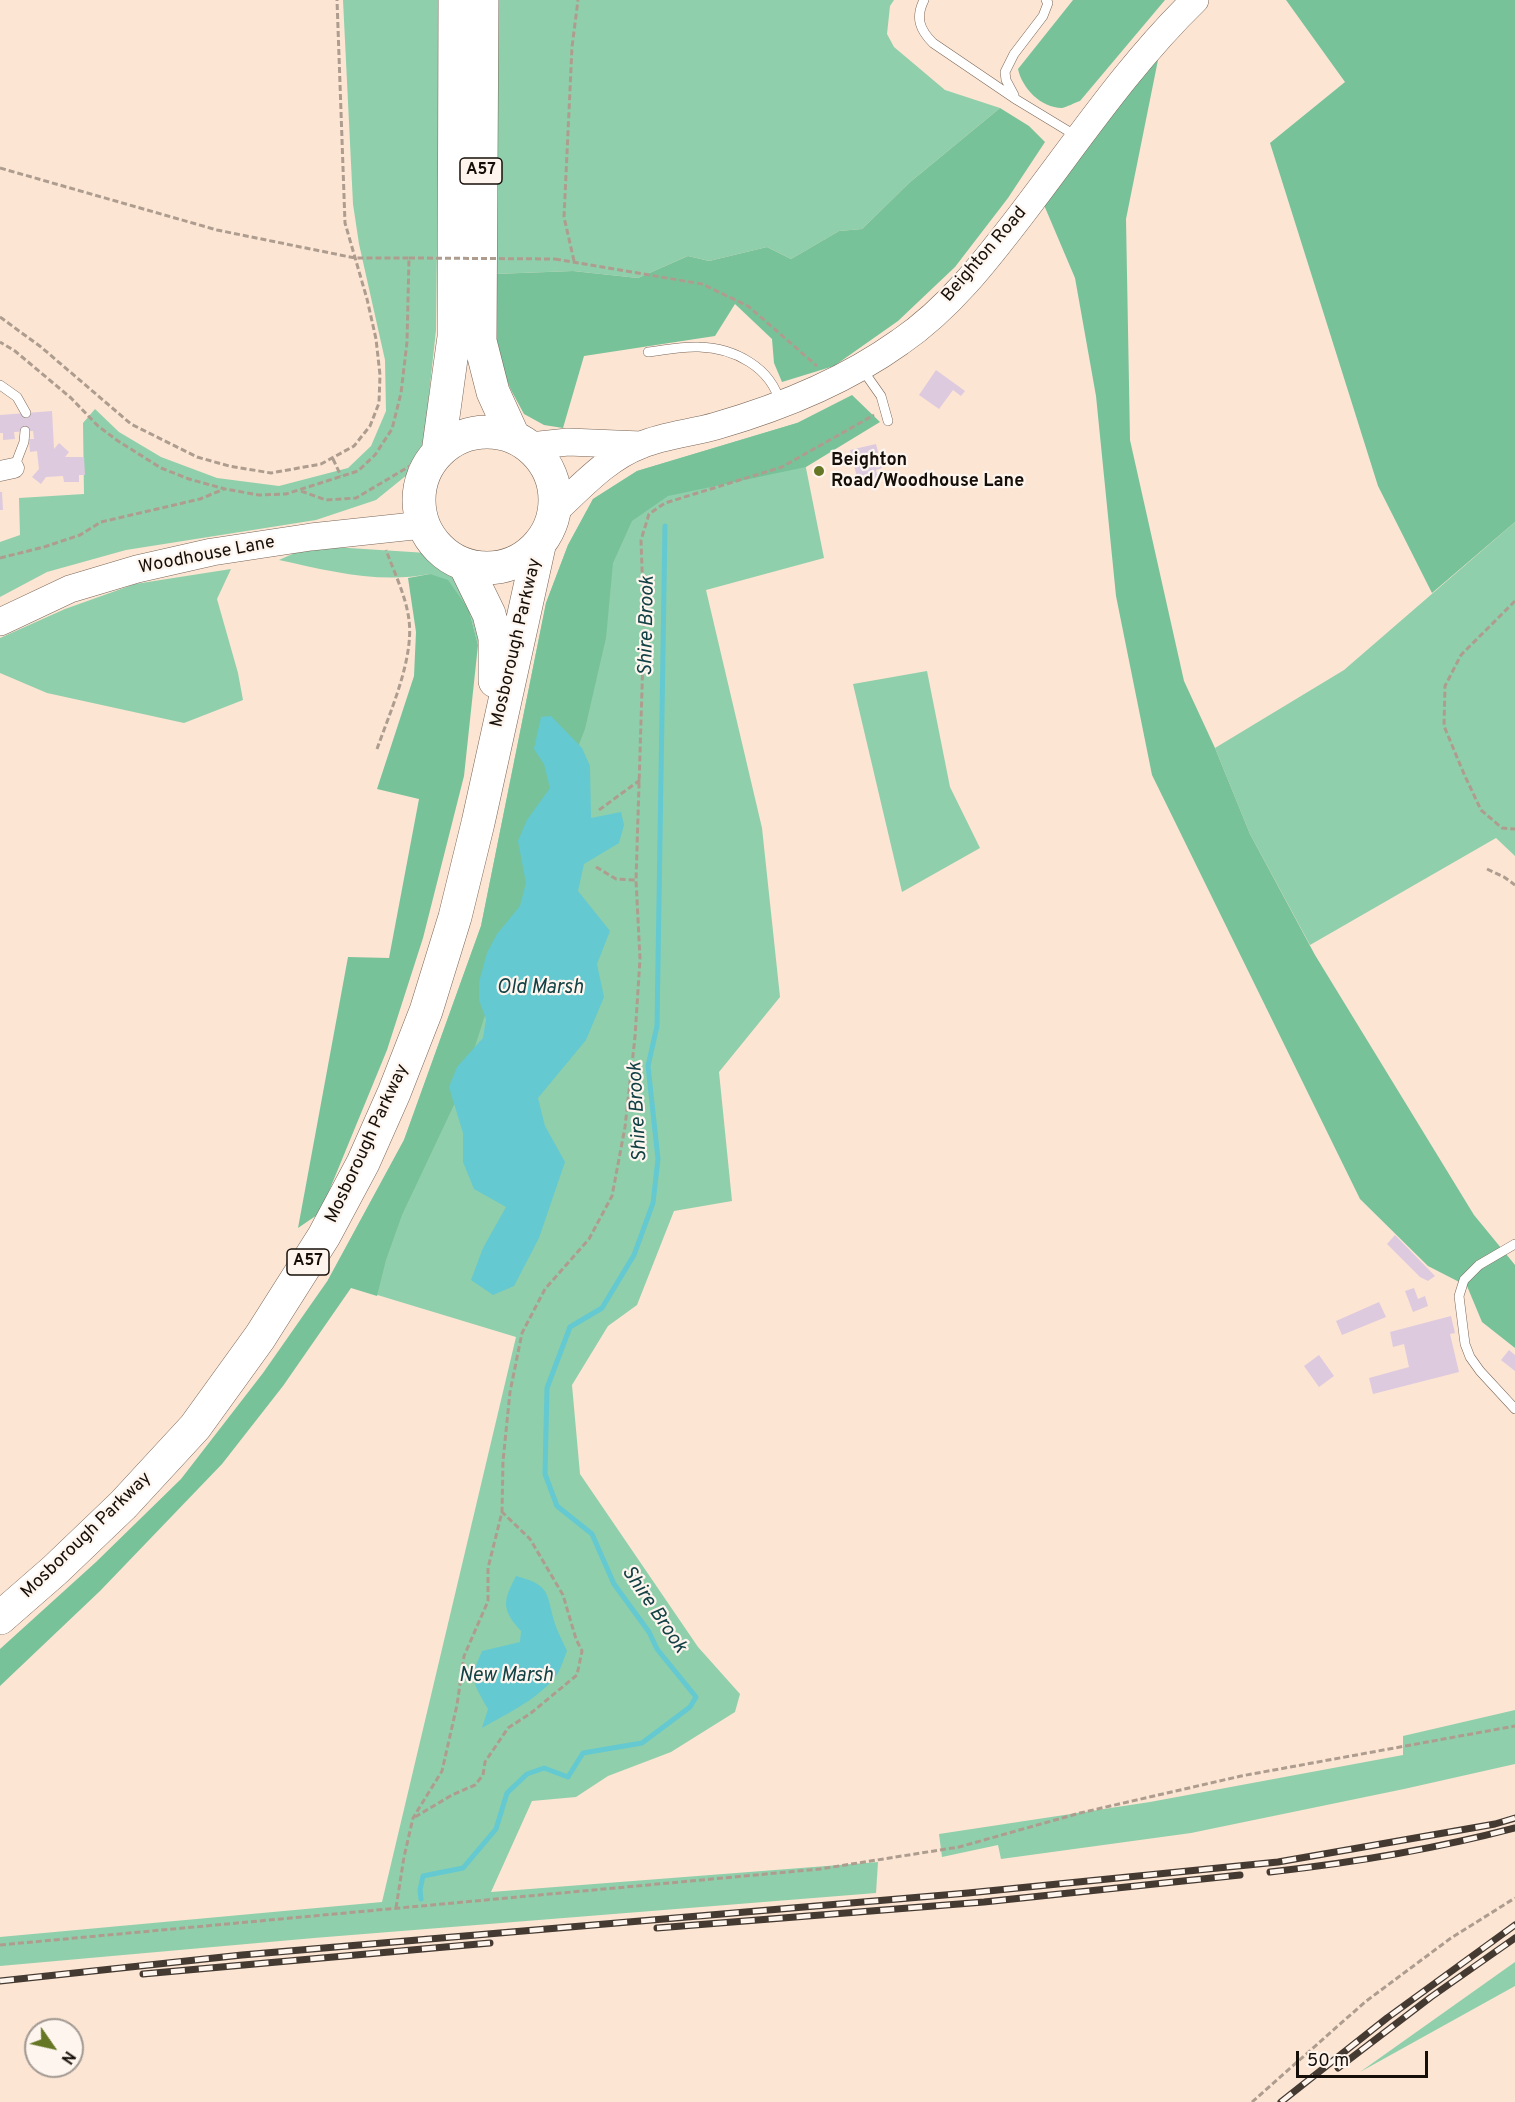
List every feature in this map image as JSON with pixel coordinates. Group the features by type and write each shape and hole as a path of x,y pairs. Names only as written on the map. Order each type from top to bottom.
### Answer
{"highway":[{"name":"A57","path":"436,455 454,337 455,0"},
{"name":"A57","path":"482,0 480,341 494,392 522,441"},
{"path":"479,431 522,441 550,473 556,496 555,511 548,533 539,546 520,561 501,568 478,569 465,566 444,554 432,541 423,525 418,498 423,475 436,455 457,439 479,431"},
{"name":"Mosborough Parkway","path":"0,1618 55,1570 123,1505 195,1427 260,1337 324,1236 363,1163 394,1093 426,1011 457,906 478,823 539,546"},
{"name":"Mosborough Parkway","path":"465,566 489,614 495,638 496,740"}],"street":[{"name":"Beighton Road","path":"555,511 612,461 641,445 715,426 780,405 835,382 902,341 967,282 998,245 1140,59 1195,0"},
{"name":"Beighton Road","path":"522,441 641,445"},
{"name":"Woodhouse Lane","path":"0,622 70,589 137,569 212,552 311,537 423,525"}],"lane":[{"path":"924,0 920,9 919,23 923,33 933,44 1017,100 1080,138"},
{"path":"1017,100 1006,80 1005,72 1014,54 1043,16 1048,3 1046,0"},
{"path":"648,352 697,347 722,349 759,369 777,391 780,405"},
{"path":"861,368 881,396 888,421"},
{"path":"0,385 17,397 26,413"},
{"path":"7,470 25,431"},
{"path":"1515,1244 1479,1265 1464,1280 1459,1296 1470,1357 1515,1409"}],"path":[{"path":"0,317 40,347 130,424 197,457 229,466 272,473 321,464 354,446 370,426 379,403 381,375 376,339 345,223 337,0"},
{"path":"574,261 564,217 572,48 578,0"},
{"path":"0,168 217,230 356,258 555,259 702,284 748,306 835,382"},
{"path":"0,342 15,351 71,398 98,426 160,468 225,489 259,495 286,494 358,471 375,454 392,429 401,393 407,342 409,258"},
{"path":"396,1908 413,1818 442,1771 458,1705 464,1656 488,1600 488,1568 502,1512 503,1461 510,1392 522,1333 546,1289 589,1239 612,1196 625,1127 635,1037 640,959 636,880 645,626 641,540 649,514 665,502 782,466 885,409"},
{"path":"299,490 326,500 356,498 415,463 436,455"},
{"path":"333,459 341,477"},
{"path":"0,558 80,536 101,522 200,499 225,489"},
{"path":"377,749 400,685 407,652 409,621 402,591 379,530"},
{"path":"1515,600 1461,655 1445,686 1444,726 1481,810 1502,828 1515,829"},
{"path":"599,810 640,780"},
{"path":"596,867 616,879 636,880"},
{"path":"1487,869 1515,885"},
{"path":"413,1818 452,1795 475,1785 483,1775 485,1762 508,1728 531,1713 577,1675 582,1651 576,1639 563,1595 530,1539 502,1512"},
{"path":"0,1945 820,1869 947,1849 1080,1813 1240,1776 1515,1726"},
{"path":"1252,2102 1365,2002 1451,1938 1515,1898"}],"green space":[{"path":"343,0 440,0 436,330 424,441 413,470 376,500 316,520 126,550 47,572 0,597 0,542 20,535 19,498 84,494 83,423 95,409 119,432 161,457 217,478 279,486 348,468 371,446 386,411 385,360 359,244 353,204"},
{"path":"497,0 894,0 890,6 887,34 894,47 945,90 1000,108 909,183 862,229 839,231 791,259 767,247 709,261 688,256 638,278 573,271 494,274"},
{"path":"1073,0 1165,0 1080,101 1062,108 1054,107 1040,101 1028,90 1018,69"},
{"path":"1286,0 1515,0 1515,522 1432,593 1378,486 1270,143 1345,82"},
{"path":"1160,50 1126,219 1130,440 1184,681 1215,748 1250,834 1315,955 1474,1215 1515,1265 1515,1348 1482,1322 1467,1286 1428,1266 1360,1199 1152,775 1116,596 1096,396 1075,278 1044,205"},
{"path":"1000,108 1029,126 1045,142 1008,198 955,267 898,321 834,366 782,382 774,363 772,339 735,304 715,336 584,356 563,428 544,425 524,414 492,345 494,274 573,271 638,278 688,256 709,261 767,247 791,259 839,231 862,229 909,183"},
{"path":"852,395 880,422 806,467 668,496 632,521 613,563 606,638 585,729 540,844 461,1090 402,1215 386,1260 377,1296 351,1288 283,1386 222,1464 100,1591 0,1686 0,1649 96,1562 181,1479 263,1373 328,1280 404,1140 481,926 546,603 568,545 593,499 637,471 797,423"},
{"path":"797,423 824,558 706,590 762,828 780,997 719,1072 732,1201 674,1211 637,1305 608,1326 572,1385 580,1474 698,1647 740,1694 735,1712 671,1752 608,1776 576,1797 532,1801 491,1892 878,1862 876,1893 314,1938 0,1966 0,1937 382,1902 516,1337 328,1280 404,1140 481,926 546,603 568,545 593,499 637,471"},
{"path":"1515,522 1515,856 1496,838 1310,945 1250,834 1215,748 1344,670"},
{"path":"333,547 427,553 456,570 480,621 478,645 469,610 430,574 392,578 373,577 335,572 279,560 299,551"},
{"path":"231,569 217,599 238,673 243,700 184,723 47,693 0,673 0,638 65,609 135,584"},
{"path":"430,574 448,580 469,610 478,645 464,776 423,938 387,1050 320,1213 298,1228 348,957 389,958 419,799 377,789 414,676 416,632 408,578"},
{"path":"927,671 950,787 980,848 902,892 853,684"},
{"path":"1515,1710 1515,1764 1191,1833 1001,1859 998,1845 942,1857 939,1834 1150,1802 1403,1755 1403,1736"},
{"path":"1515,1962 1515,1986 1360,2072"}],"water":[{"name":"Old Marsh","path":"551,716 582,748 590,766 591,818 621,812 624,825 619,843 584,864 578,891 610,931 597,964 604,997 586,1040 538,1098 545,1126 565,1162 539,1238 514,1286 493,1295 471,1280 483,1248 506,1207 474,1189 463,1162 463,1133 449,1087 457,1067 483,1038 486,1019 479,1000 479,982 487,953 497,934 520,906 526,883 518,841 527,820 550,788 544,764 534,749 541,717"},
{"name":"New Marsh","path":"516,1576 536,1583 545,1592 556,1627 567,1651 558,1673 543,1690 482,1728 488,1709 474,1681 475,1669 482,1651 520,1642 521,1631 510,1617 506,1605 508,1592"}],"building":[{"path":"936,370 965,391 961,396 953,390 939,409 919,395"},
{"path":"52,411 54,449 59,443 69,452 65,457 84,457 85,475 79,475 79,482 64,482 63,476 46,477 41,484 32,477 39,469 37,451 30,452 29,439 34,439 33,431 14,432 15,439 3,440 3,433 0,433 0,415"},
{"path":"876,444 882,468 876,470 878,478 866,481 865,475 857,477 850,450"},
{"path":"0,492 2,492 3,510 0,510"},
{"path":"1395,1235 1435,1276 1428,1281 1420,1277 1387,1244"},
{"path":"1414,1288 1418,1299 1425,1296 1428,1306 1413,1312 1405,1291"},
{"path":"1379,1302 1386,1317 1342,1335 1336,1321"},
{"path":"1451,1316 1455,1333 1450,1334 1459,1372 1373,1394 1369,1378 1409,1367 1404,1344 1393,1347 1390,1332"},
{"path":"1509,1350 1515,1355 1515,1371 1501,1360"},
{"path":"1319,1355 1334,1376 1319,1387 1304,1366"}],"waterway":[{"name":"Shire Brook","path":"421,1899 423,1876 463,1868 496,1829 507,1793 527,1774 544,1768 568,1777 583,1753 642,1743 690,1707 696,1697 657,1649 649,1632 614,1584 592,1534 557,1506 545,1474 547,1388 570,1327 602,1308 634,1255 653,1203 658,1159 648,1066 657,1026 665,526"}],"railway":[{"path":"0,1981 242,1955 968,1893 1278,1862 1495,1824 1515,1818"},
{"path":"1270,1872 1393,1854 1515,1828"},
{"path":"657,1928 984,1902 1240,1875"},
{"path":"1281,2102 1387,2018 1515,1925"},
{"path":"1338,2068 1431,1997 1515,1938"},
{"path":"143,1974 490,1943"}],"place":[{"name":"Beighton Road/Woodhouse Lane","path":"819,471"}]}
